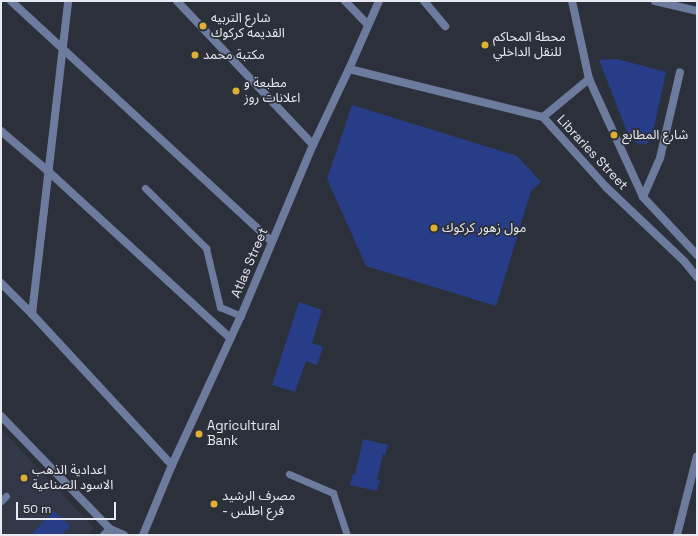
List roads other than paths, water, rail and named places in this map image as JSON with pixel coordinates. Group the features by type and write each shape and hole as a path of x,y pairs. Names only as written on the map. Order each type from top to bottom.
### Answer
{"street":[{"path":"11,1 272,242"},
{"path":"32,314 68,1"},
{"path":"177,1 312,145"},
{"path":"345,1 368,25"},
{"name":"Atlas Street","path":"143,535 172,465 240,316 312,145 349,69 379,1"},
{"name":"Libraries Street","path":"572,1 589,79 643,197 697,255"},
{"path":"655,1 697,11"},
{"path":"427,2 445,26"},
{"name":"Libraries Street","path":"349,69 543,117 606,187 684,260 697,277"},
{"path":"643,197 660,158 680,72"},
{"path":"543,117 589,79"},
{"path":"1,132 49,172 230,338"},
{"path":"1,283 32,314 172,465"},
{"path":"1,416 107,532 124,535"},
{"path":"677,535 697,456"}],"lane":[{"path":"145,188 206,248 220,307 240,316"},
{"path":"289,474 333,493 347,535"}],"place":[{"name":"شارع التربيه القديمه كركوك","path":"203,26"},
{"name":"محطة المحاكم للنقل الداخلي","path":"485,45"},
{"name":"مكتبة محمد","path":"195,55"},
{"name":"مطبعة و اعلانات روز","path":"236,91"},
{"name":"شارع المطابع","path":"614,135"},
{"name":"مول زهور كركوك","path":"434,228"},
{"name":"Agricultural Bank","path":"199,434"},
{"name":"اعدادية الذهب الاسود الصناعية","path":"24,478"},
{"name":"مصرف الرشيد - فرع اطلس","path":"214,504"}]}
